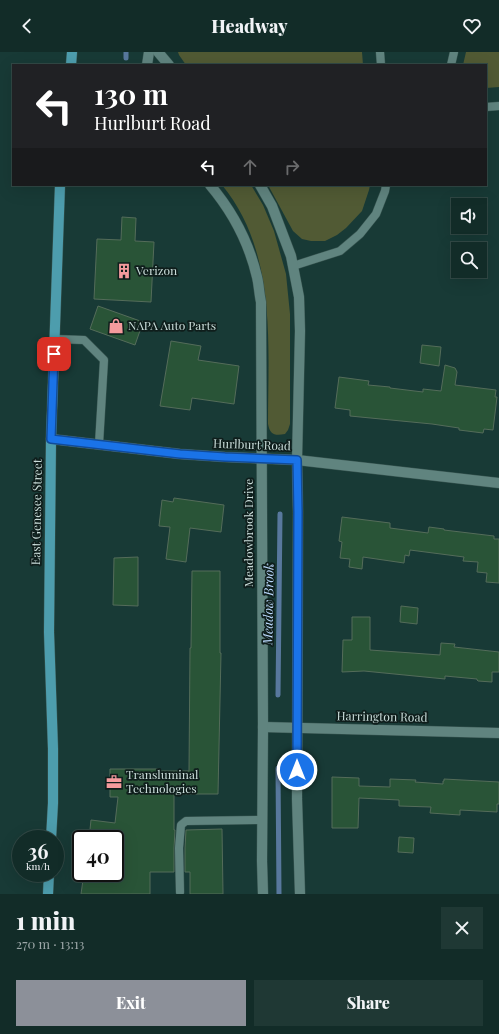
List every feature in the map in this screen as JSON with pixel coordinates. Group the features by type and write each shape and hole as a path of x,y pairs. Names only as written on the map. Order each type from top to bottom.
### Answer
{"main road":[{"path":"71,64 72,52"},
{"name":"East Genesee Street","path":"52,830 53,748 49,632 51,439 60,186"},
{"path":"48,894 49,882"}],"street":[{"path":"147,64 149,52"},
{"path":"158,52 168,64"},
{"name":"Meadowbrook Drive","path":"211,186 222,199 242,233 257,277 261,302 263,894"},
{"path":"261,186 272,206 291,256 300,298 297,460 297,799 300,894"},
{"name":"Hurlburt Road","path":"51,439 180,454 297,460 499,483"},
{"name":"Harrington Road","path":"263,727 499,733"}],"lane":[{"path":"380,52 381,64"},
{"path":"451,64 454,52"},
{"path":"487,107 499,106"},
{"path":"293,266 340,251 360,234 376,214 386,186"},
{"path":"54,339 84,340 104,360 99,444"},
{"path":"180,892 179,848 181,825 186,821 262,820"}],"green space":[{"path":"178,52 362,52 363,64 185,64"},
{"path":"466,52 499,52 499,87 487,88 487,64 463,64"},
{"path":"223,186 252,186 263,205 274,231 286,274 290,314 290,424 285,434 278,435 272,433 268,424 269,362 266,299 261,269 252,239 240,211"},
{"path":"269,186 370,186 362,211 337,235 325,241 311,241 302,239 293,231"}],"building":[{"name":"Verizon","path":"122,217 136,218 135,241 154,242 151,302 94,299 97,239 121,240"},
{"name":"NAPA Auto Parts","path":"98,306 143,322 135,345 90,329"},
{"path":"171,341 201,346 198,360 239,366 234,404 192,398 190,410 160,406"},
{"path":"422,345 441,347 439,366 420,363"},
{"path":"445,365 455,368 457,372 455,385 496,390 495,397 497,397 493,430 484,429 483,433 459,430 459,428 432,424 350,416 350,410 335,408 339,377 369,381 368,385 423,392 423,389 441,391"},
{"path":"174,498 224,505 221,532 190,528 186,562 166,559 170,527 159,526 162,500 173,502"},
{"path":"342,517 390,523 390,528 428,533 429,527 494,536 494,539 499,539 499,583 486,582 487,573 477,572 478,562 463,561 464,557 410,550 409,556 405,555 404,563 363,557 362,569 349,567 350,559 340,558 342,542 339,541"},
{"path":"138,557 138,606 113,605 114,558"},
{"path":"192,571 220,571 221,653 218,794 174,794 174,872 150,872 150,894 81,894 83,882 124,882 124,830 90,830 91,820 115,823 118,797 110,797 110,769 158,769 158,771 189,771"},
{"path":"401,606 418,608 417,624 400,622"},
{"path":"352,617 370,617 370,650 440,655 441,643 455,644 454,647 499,652 499,672 492,672 492,682 445,676 445,679 364,671 342,672 343,640 352,640"},
{"path":"332,777 359,778 359,786 390,787 390,779 416,780 415,782 443,784 444,779 499,782 499,804 497,804 497,812 460,810 460,815 430,813 431,807 399,806 399,800 359,798 358,828 332,828"},
{"path":"222,829 223,894 190,894 190,872 185,872 186,830"},
{"path":"399,837 414,838 413,853 398,852"}],"waterway":[{"name":"Meadow Brook","path":"126,52 126,58"},
{"name":"Meadow Brook","path":"278,695 280,514"},
{"name":"Meadow Brook","path":"278,768 279,894"}],"place":[{"name":"Verizon","path":"124,271"},
{"name":"NAPA Auto Parts","path":"116,326"},
{"name":"Transluminal Technologies","path":"114,782"}],"route":[{"path":"54,354 51,439 180,454 297,460 297,770"}]}
